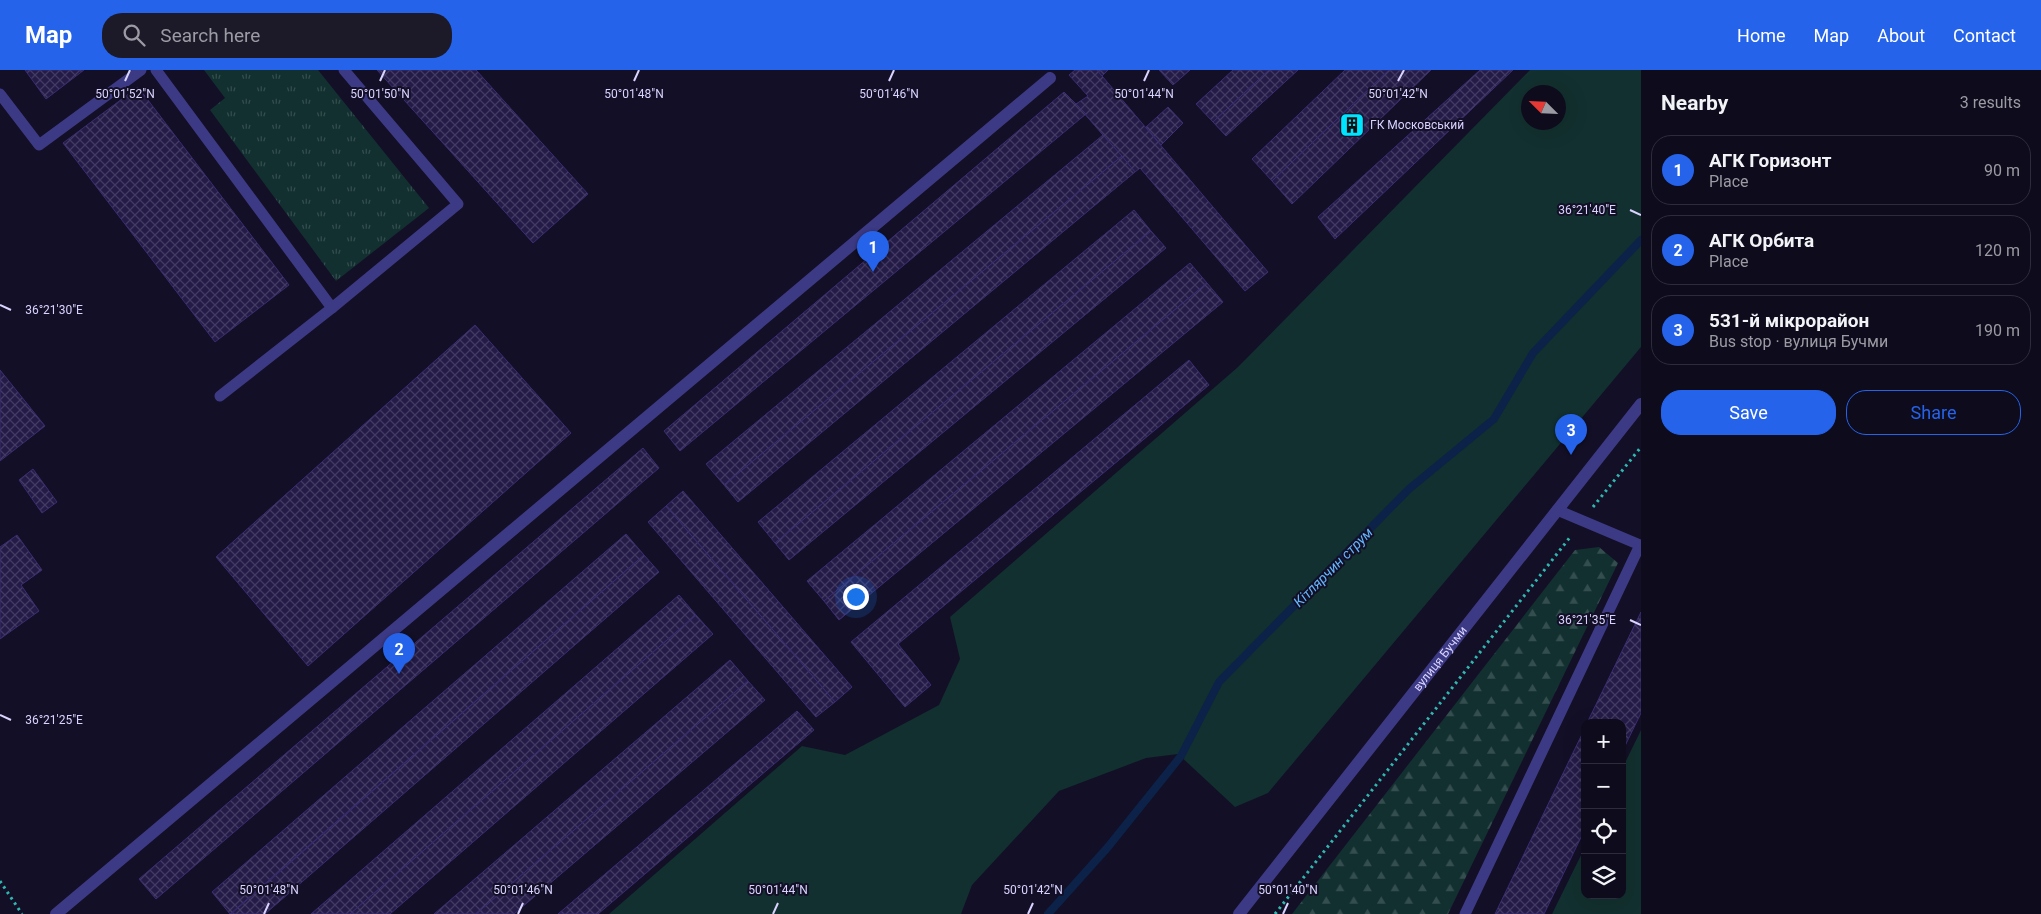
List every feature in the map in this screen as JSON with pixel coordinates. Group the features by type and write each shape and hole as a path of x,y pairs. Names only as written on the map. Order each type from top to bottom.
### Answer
{"street":[{"path":"56,914 1050,78"},
{"name":"вулиця Бучми","path":"1239,914 1641,404"}],"lane":[{"path":"0,94 39,145 141,70"},
{"path":"156,70 332,308"},
{"path":"220,396 332,308 458,204 344,70"},
{"path":"1465,914 1640,545 1557,510"}],"path":[{"path":"1275,914 1641,447"},
{"path":"0,881 22,914"}],"green space":[{"path":"204,70 318,70 429,208 336,281 210,110 225,98"},
{"path":"1530,70 1641,70 1641,347 1268,793 1235,807 1178,754 1146,758 1059,791 972,885 961,914 609,914 802,746 845,755 939,705 960,659 950,617 1238,367"},
{"path":"1599,547 1618,563 1448,914 1292,914 1575,550"},
{"path":"1641,730 1641,914 1552,914 1581,855 1581,899 1626,899 1626,761"}],"building":[{"path":"25,70 84,70 46,99"},
{"path":"377,70 476,70 588,194 533,243"},
{"path":"1075,70 1097,70 1268,272 1245,291 1140,168 1135,172 1076,104 1088,96 1069,75"},
{"path":"1097,70 1108,70 1102,76"},
{"path":"1159,70 1190,70 1173,85"},
{"path":"1233,70 1269,70 1213,122 1196,104"},
{"path":"1269,70 1298,70 1226,136 1213,122"},
{"path":"1345,70 1389,70 1272,181 1252,159"},
{"name":"ГК Московський","path":"1389,70 1431,70 1292,204 1272,181"},
{"path":"1480,70 1513,70 1335,239 1318,217"},
{"path":"138,87 289,285 215,342 63,143"},
{"path":"1064,92 1086,114 680,451 664,431"},
{"path":"1168,107 1183,123 1161,145 1146,127"},
{"path":"1103,135 1122,156 724,485 706,464"},
{"path":"1122,156 1135,172 738,502 724,485"},
{"path":"1134,210 1151,231 775,543 758,522"},
{"path":"1151,231 1166,248 789,560 775,543"},
{"path":"1190,263 1207,283 824,601 807,581"},
{"path":"1207,283 1223,302 839,620 824,601"},
{"path":"475,325 571,433 308,666 216,557"},
{"path":"1189,360 1209,385 898,644 931,685 905,707 851,642"},
{"path":"0,370 45,426 0,461"},
{"path":"643,448 659,468 156,899 139,879"},
{"path":"33,469 57,502 42,513 19,480"},
{"path":"683,491 852,687 835,702 666,506"},
{"path":"666,506 835,702 816,717 648,522"},
{"path":"626,534 644,555 230,914 212,892"},
{"path":"17,535 42,570 21,585 39,611 0,639 0,547"},
{"path":"644,555 659,572 265,914 231,914"},
{"path":"679,595 696,615 350,914 311,914"},
{"path":"1641,612 1641,713 1626,744 1626,719 1589,719"},
{"path":"696,615 713,634 390,914 350,914"},
{"path":"730,660 748,681 476,914 434,914"},
{"path":"748,681 765,700 514,914 476,914"},
{"path":"797,711 814,730 598,914 558,914"},
{"path":"1581,736 1581,837 1544,914 1495,914"}],"waterway":[{"name":"Кітлярчин струм","path":"1048,914 1108,847 1181,756 1219,682 1409,489 1494,419 1533,353 1641,240"}],"place":[{"name":"ГК Московський","path":"1352,125"},
{"name":"АГК Горизонт","path":"873,272"},
{"name":"531-й мікрорайон","path":"1571,455"},
{"name":"АГК Орбита","path":"399,674"}]}
